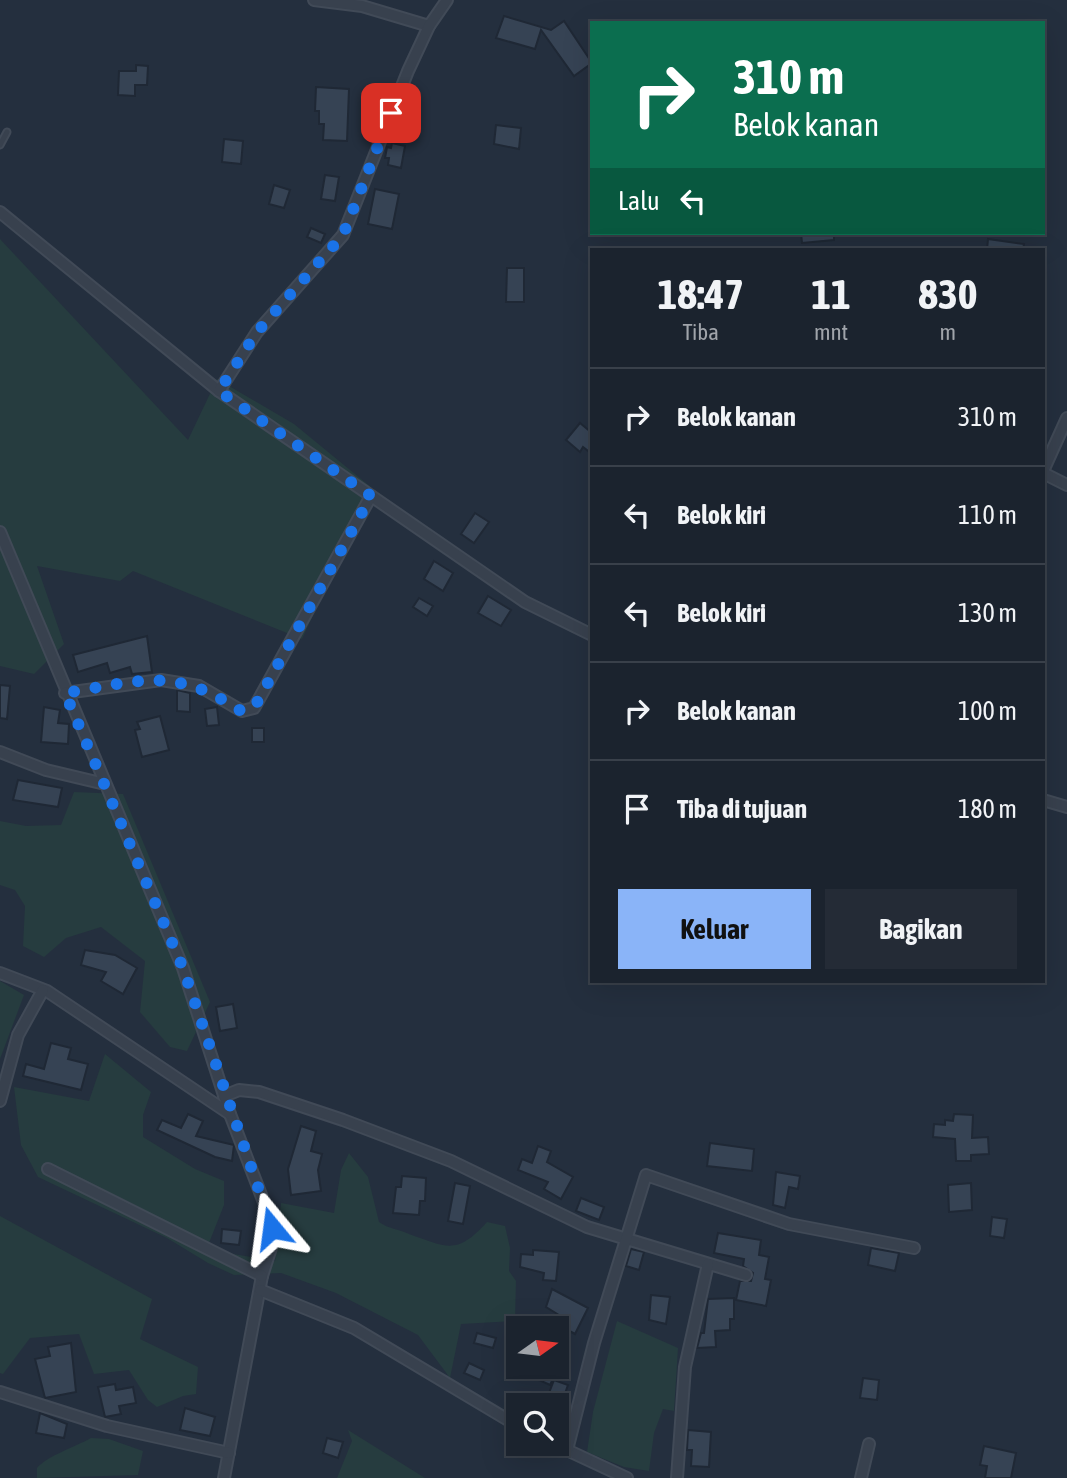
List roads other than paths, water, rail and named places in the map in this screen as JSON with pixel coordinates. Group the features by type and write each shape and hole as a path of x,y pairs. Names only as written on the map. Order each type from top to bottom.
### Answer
{"street":[{"path":"314,0 362,6 429,26"},
{"path":"219,391 257,332 343,235 429,26 447,0"},
{"path":"0,212 219,391 525,602 590,634"},
{"path":"1045,468 1067,418"},
{"path":"1045,473 1067,485"},
{"path":"65,693 161,680 199,686 239,710 254,708 371,496"},
{"path":"0,533 65,693 183,968 230,1114 272,1228 271,1248 262,1276 224,1478"},
{"path":"0,751 46,770 105,784"},
{"path":"1045,801 1067,807"},
{"path":"0,972 43,990 230,1114"},
{"path":"0,1101 18,1035 43,990"},
{"path":"224,1096 239,1090 259,1091 451,1161 587,1227 746,1275"},
{"path":"48,1169 262,1276"},
{"path":"569,1442 594,1343 646,1175 789,1224 914,1248"},
{"path":"677,1478 685,1367 708,1264"},
{"path":"260,1290 354,1328 506,1419"},
{"path":"0,1392 107,1426 229,1453"},
{"path":"861,1478 869,1444"},
{"path":"569,1451 627,1478"}],"lane":[{"path":"0,145 7,132"}]}
